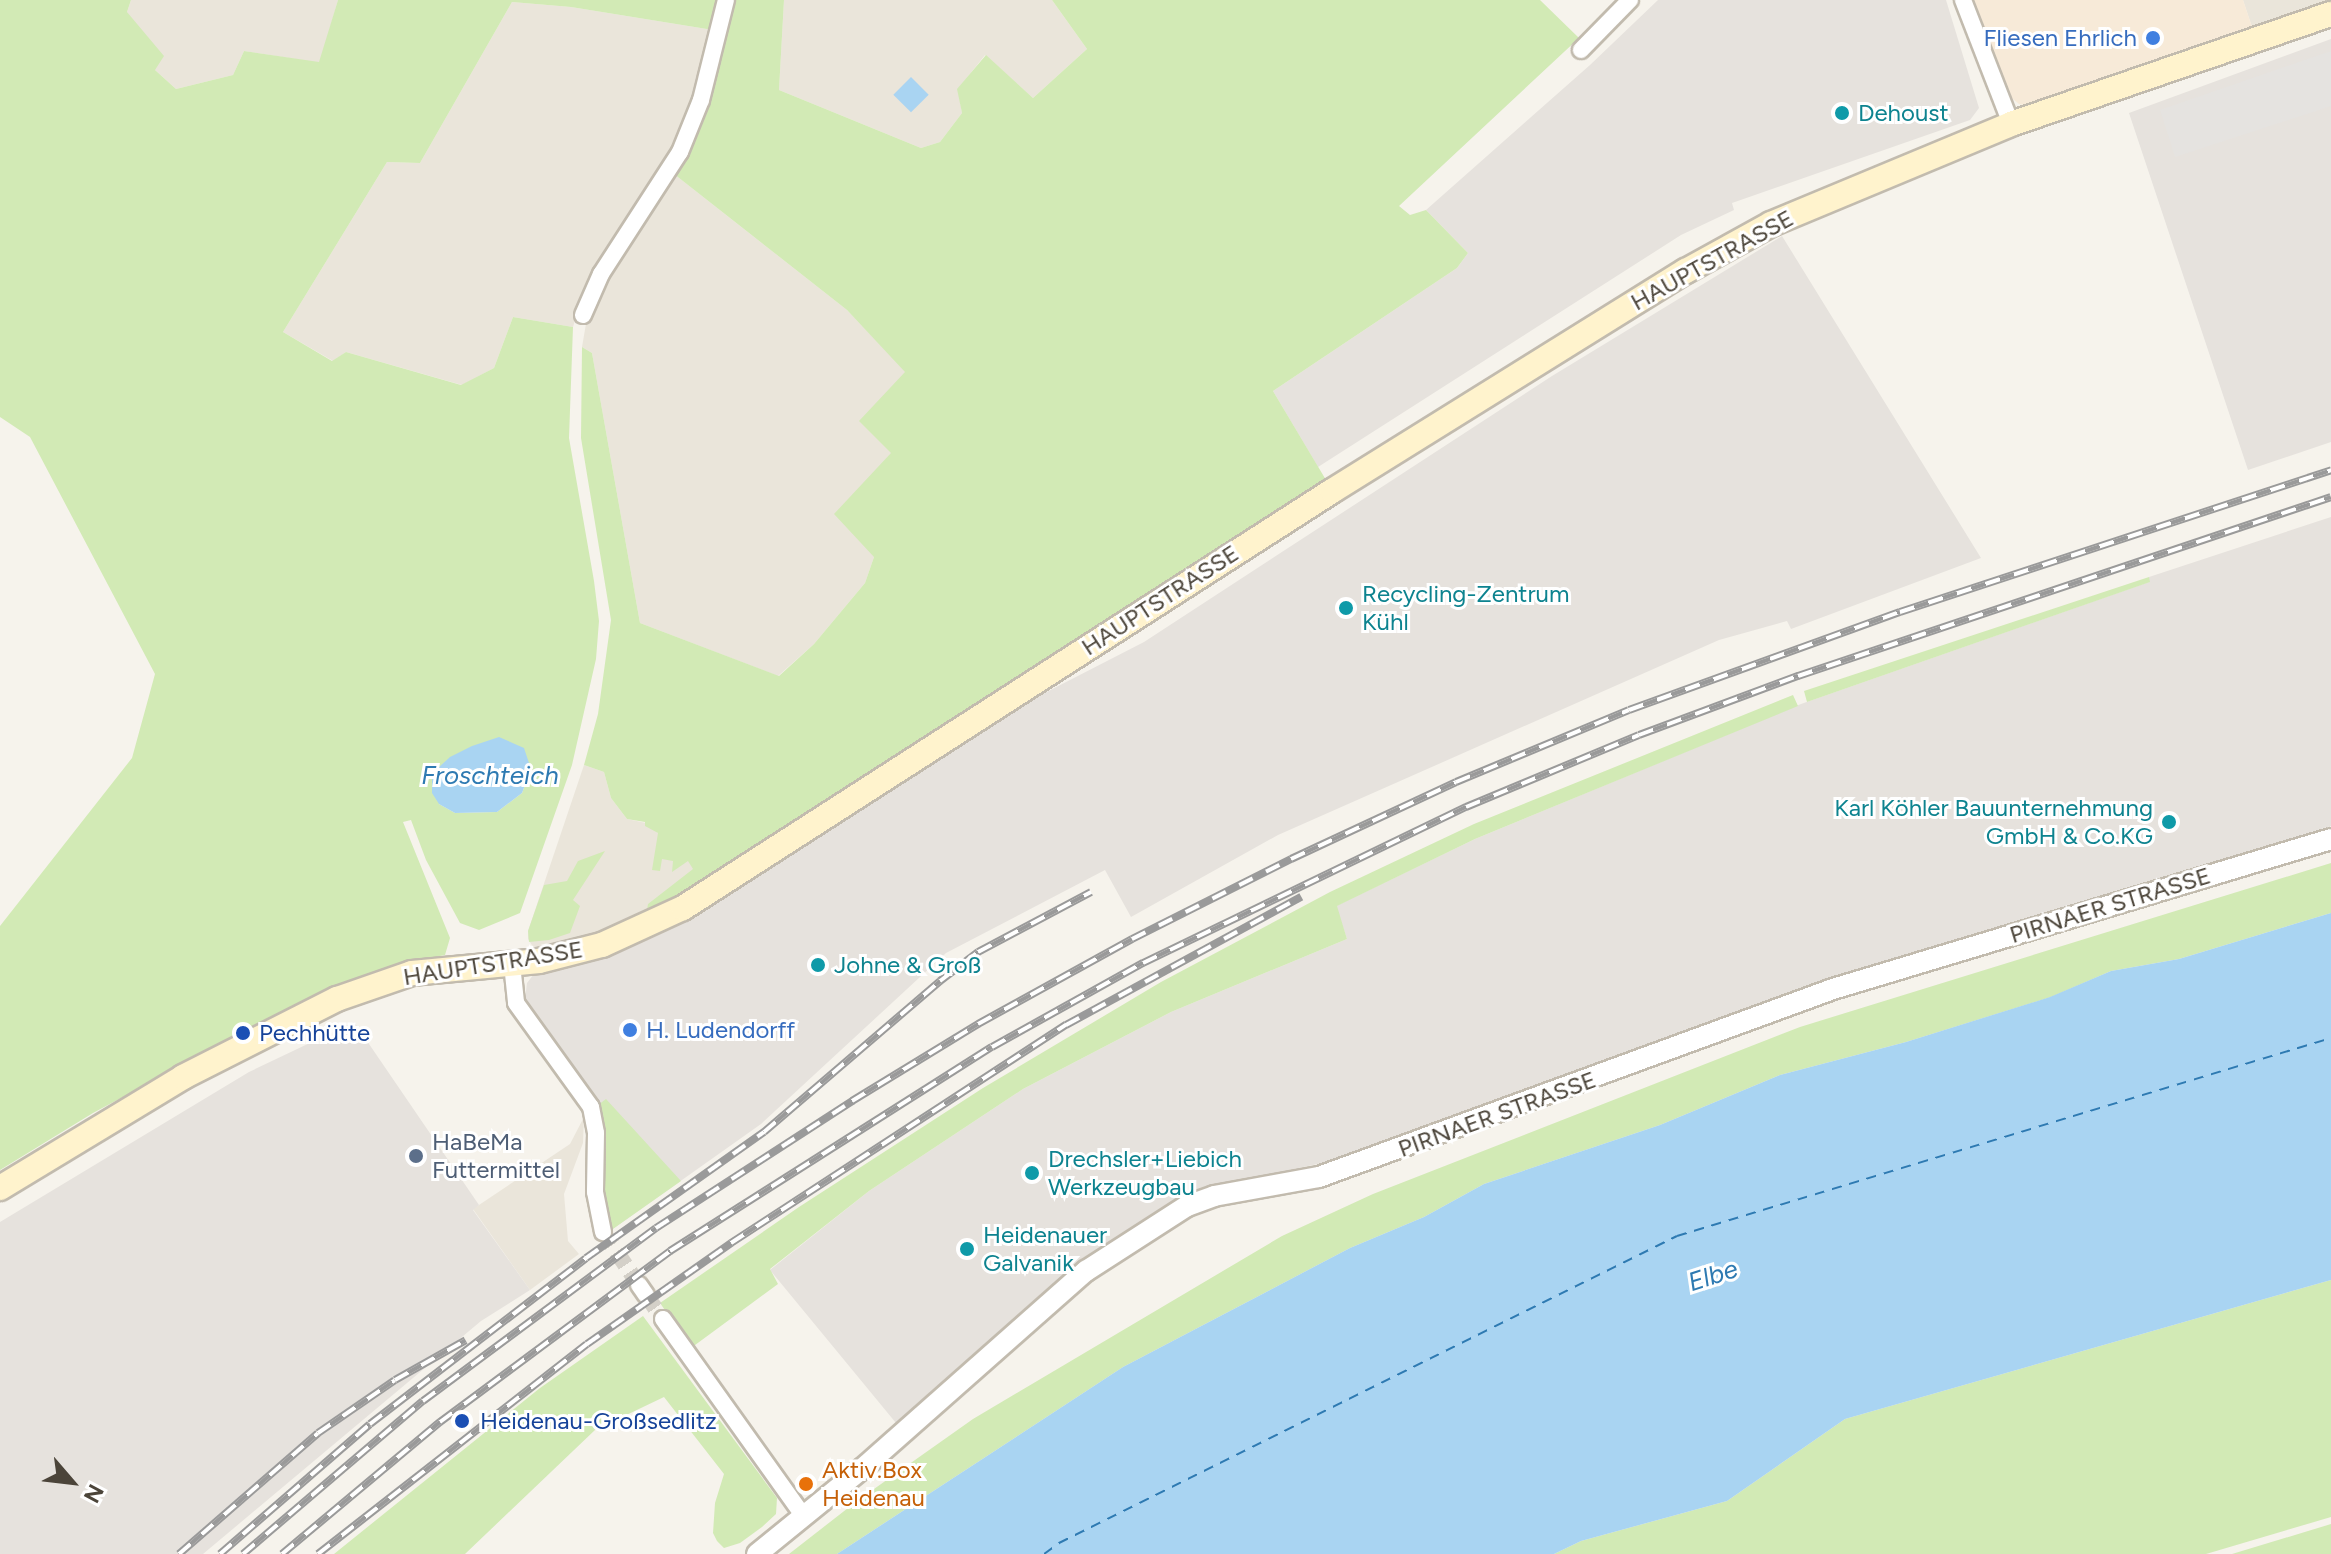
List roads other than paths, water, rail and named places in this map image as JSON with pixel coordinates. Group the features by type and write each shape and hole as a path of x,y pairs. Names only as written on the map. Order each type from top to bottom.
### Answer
{"main road":[{"name":"HAUPTSTRASSE","path":"0,1188 98,1125 183,1077 337,999 412,973 539,961 602,945 683,908 1112,630 1686,271 1771,224 2011,124 2331,14"}],"street":[{"path":"583,315 601,274 680,152 701,100 726,0"},
{"path":"1581,50 1630,0"},
{"path":"1963,0 2011,124"},
{"name":"PIRNAER STRASSE","path":"757,1554 804,1517 1086,1271 1187,1206 1214,1196 1319,1177 1833,989 2331,839"},
{"path":"512,964 511,979 516,1003 591,1107 596,1133 595,1192 603,1232"},
{"path":"663,1319 804,1517"}],"water":[{"path":"911,77 929,95 911,112 893,95"},
{"name":"Froschteich","path":"499,737 524,748 531,769 522,793 497,812 455,813 439,804 432,793 432,778 438,768 450,757"},
{"name":"Elbe","path":"2331,913 2331,1280 1845,1419 1727,1501 1581,1541 1554,1554 837,1554 1123,1367 1350,1248 1424,1217 1484,1184 1660,1125 1780,1075 1906,1042 2050,997 2111,971 2179,959"}],"tunnel":[{"path":"603,1232 639,1285"},
{"path":"646,1295 663,1319"}],"railway":[{"path":"243,1554 423,1401 656,1228 978,1024 1132,939 1291,859 1456,782 1629,710 1900,612 2331,470"},
{"path":"282,1554 440,1422 670,1251 992,1047 1143,963 1466,807 1639,735 1798,676 2331,497"},
{"path":"220,1554 370,1424 586,1258 764,1132 978,952 1091,892"},
{"path":"318,1554 587,1344 731,1243 1066,1025 1301,897"},
{"path":"179,1554 318,1433 395,1380 466,1340"}],"place":[{"name":"Fliesen Ehrlich","path":"2153,38"},
{"name":"Dehoust","path":"1842,113"},
{"name":"Recycling-Zentrum Kühl","path":"1346,608"},
{"name":"Karl Köhler Bauunternehmung GmbH & Co.KG","path":"2169,822"},
{"name":"Johne & Groß","path":"818,965"},
{"name":"H. Ludendorff","path":"630,1030"},
{"name":"Pechhütte","path":"243,1033"},
{"name":"HaBeMa Futtermittel","path":"416,1156"},
{"name":"Drechsler+Liebich Werkzeugbau","path":"1032,1173"},
{"name":"Heidenauer Galvanik","path":"967,1249"},
{"name":"Heidenau-Großsedlitz","path":"462,1421"},
{"name":"Aktiv.Box Heidenau","path":"806,1484"}]}
